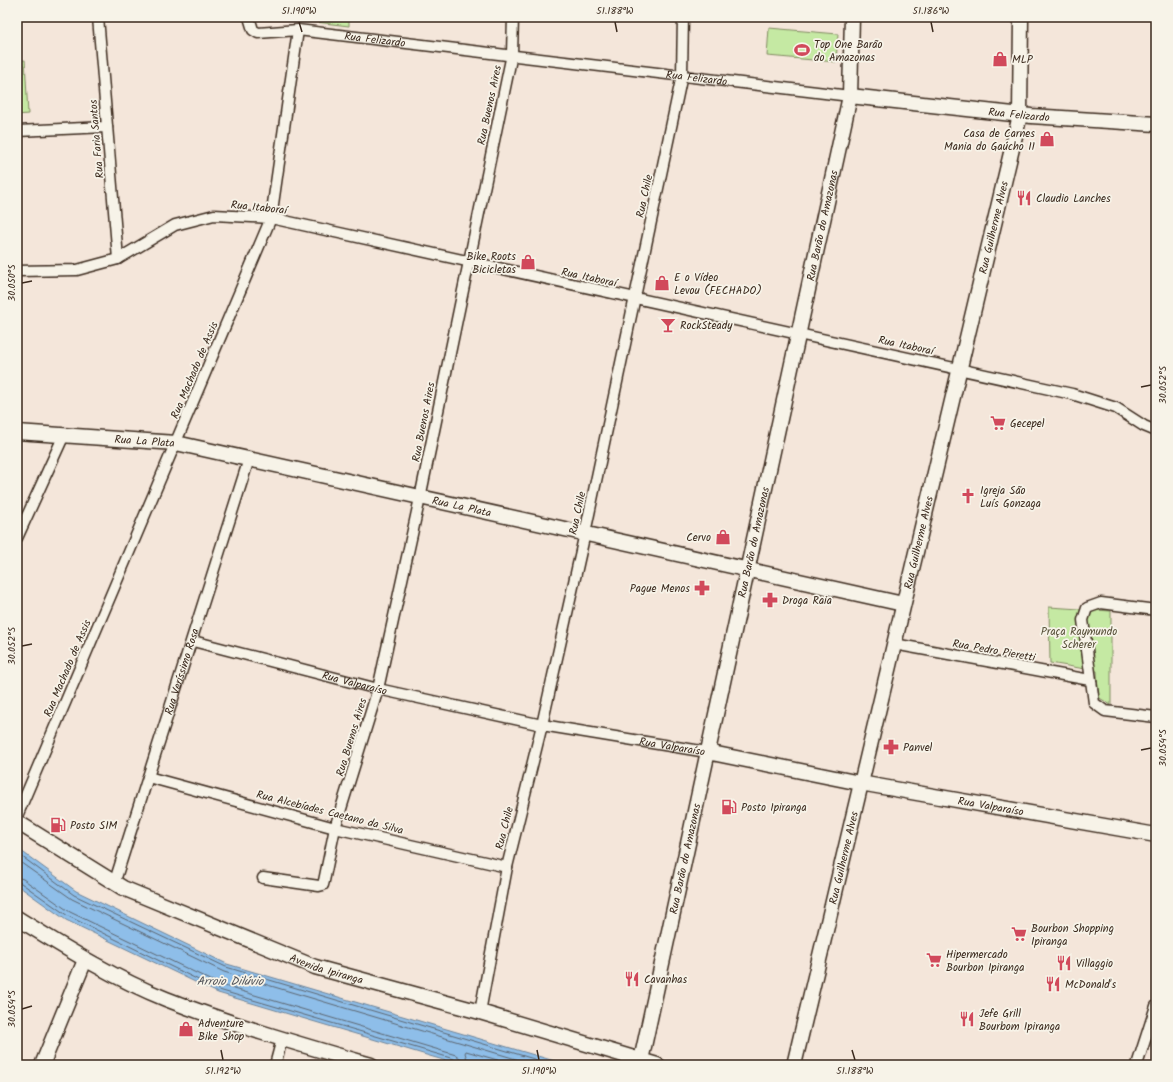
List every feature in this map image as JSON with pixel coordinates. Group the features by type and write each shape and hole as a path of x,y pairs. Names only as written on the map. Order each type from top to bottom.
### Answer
{"main road":[{"name":"Rua Barão do Amazonas","path":"640,1063 797,334 850,96 852,17"},
{"name":"Rua Guilherme Alves","path":"794,1065 1020,115 1021,17"},
{"name":"Rua Felizardo","path":"850,96 1020,115 1156,124"},
{"name":"Rua La Plata","path":"17,432 176,443 903,604"},
{"name":"Rua Valparaíso","path":"707,752 860,783 1156,835"},
{"name":"Avenida Ipiranga","path":"17,822 114,884 315,968 480,1012 640,1063 657,1065"},
{"path":"17,918 85,960 165,999 282,1039 371,1065"},
{"path":"42,1065 85,960"}],"street":[{"name":"Rua Faria Santos","path":"98,17 118,258"},
{"name":"Rua Felizardo","path":"249,17 252,30 258,33 298,30 512,54 850,96"},
{"name":"Rua Buenos Aires","path":"263,878 319,886 323,885 336,828 378,689 420,498 512,54 513,17"},
{"name":"Rua Chile","path":"480,1012 507,867 542,725 635,299 682,75 683,17"},
{"name":"Rua Machado de Assis","path":"17,816 271,218 298,30"},
{"path":"17,131 107,127"},
{"name":"Rua Itaboraí","path":"17,271 76,270 118,258 175,225 214,215 271,218 468,263 1072,394 1116,408 1144,426 1156,431"},
{"path":"17,538 64,435"},
{"name":"Rua Veríssimo Rosa","path":"114,884 249,459"},
{"path":"1156,610 1101,604 1087,608 1083,620 1094,703 1105,711 1156,717"},
{"name":"Rua Valparaíso","path":"192,641 378,689 542,725 707,752"},
{"name":"Rua Pedro Pieretti","path":"894,644 1090,680"},
{"name":"Rua Alcebíades Caetano da Silva","path":"148,777 336,828 507,867"},
{"path":"1137,1065 1156,1006"},
{"path":"276,1065 282,1039"}],"green space":[{"path":"272,17 349,17 349,26"},
{"name":"Top One Barão do Amazonas","path":"769,28 838,34 836,62 767,56"},
{"path":"25,60 28,114 17,115 17,61"},
{"name":"Praça Raymundo Scherer","path":"1049,607 1111,611 1111,705 1098,697 1097,671 1050,663"}],"water":[{"name":"Arroio Dilúvio","path":"17,848 76,891 227,964 568,1065 460,1065 218,993 66,920 17,885"}],"place":[{"name":"Top One Barão do Amazonas","path":"802,50"},
{"name":"MLP","path":"1000,59"},
{"name":"Casa de Carnes Mania do Gaúcho II","path":"1047,139"},
{"name":"Claudio Lanches","path":"1024,198"},
{"name":"Bike Roots Bicicletas","path":"528,262"},
{"name":"E o Vídeo Levou (FECHADO)","path":"662,283"},
{"name":"RockSteady","path":"668,325"},
{"name":"Gecepel","path":"998,423"},
{"name":"Igreja São Luís Gonzaga","path":"968,496"},
{"name":"Cervo","path":"723,537"},
{"name":"Pague Menos","path":"702,588"},
{"name":"Droga Raia","path":"770,600"},
{"name":"Panvel","path":"891,747"},
{"name":"Posto Ipiranga","path":"729,807"},
{"name":"Posto SIM","path":"58,825"},
{"name":"Bourbon Shopping Ipiranga","path":"1019,934"},
{"name":"Hipermercado Bourbon Ipiranga","path":"934,960"},
{"name":"Villaggio","path":"1064,963"},
{"name":"Cavanhas","path":"632,979"},
{"name":"McDonald's","path":"1053,984"},
{"name":"Jefe Grill Bourbom Ipiranga","path":"967,1019"},
{"name":"Adventure Bike Shop","path":"186,1029"}]}
